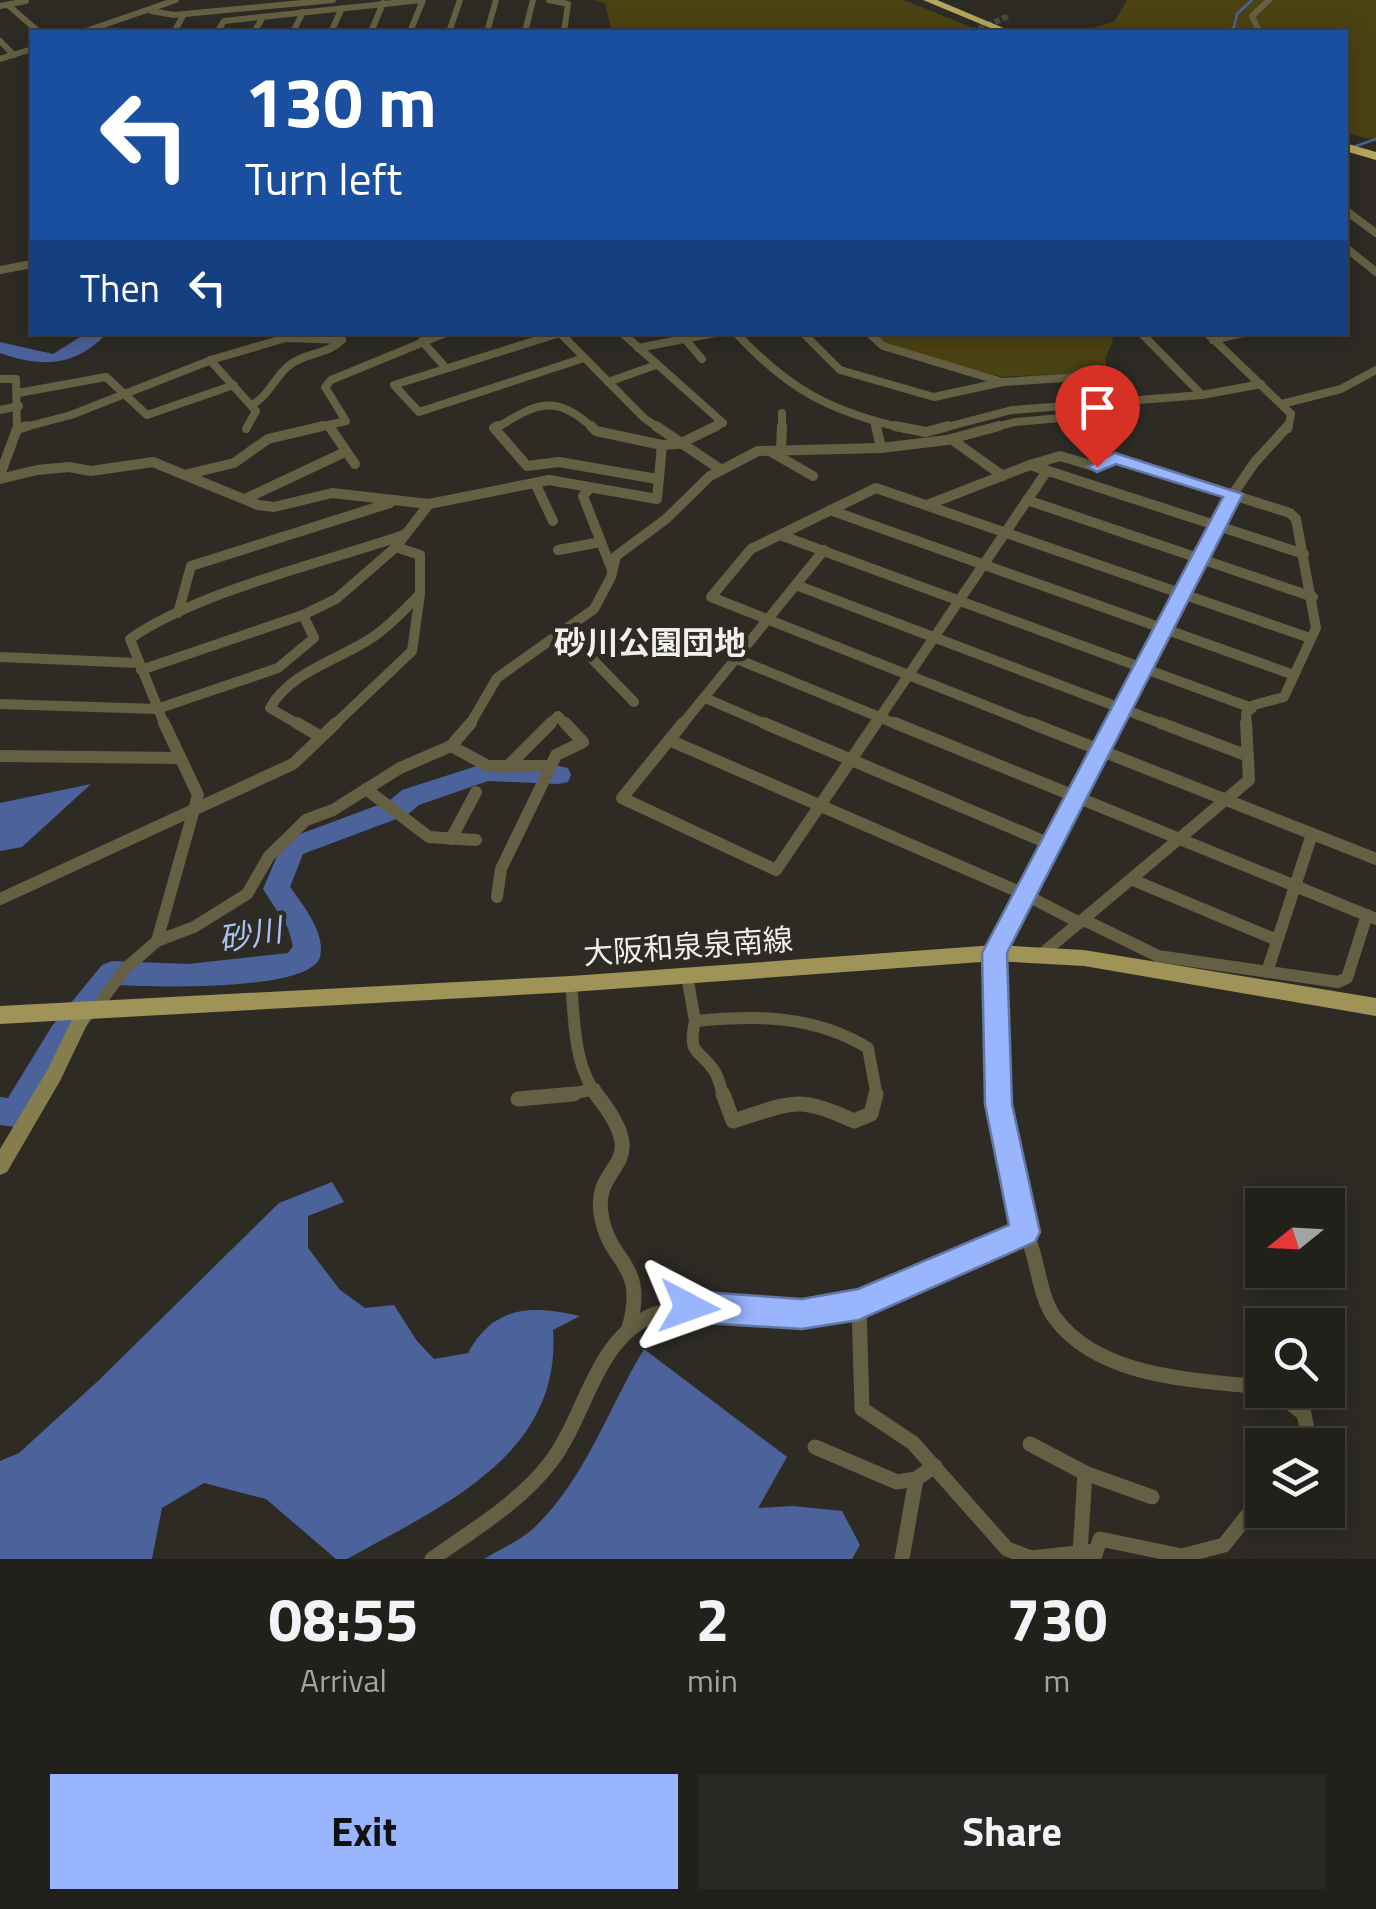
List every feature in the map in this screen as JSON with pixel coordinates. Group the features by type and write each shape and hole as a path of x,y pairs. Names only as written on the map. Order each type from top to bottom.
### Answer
{"highway":[{"path":"915,0 989,30"},
{"path":"928,0 1003,30"},
{"path":"1348,138 1376,146"},
{"path":"1348,148 1376,156"}],"main road":[{"name":"大阪和泉泉南線","path":"0,1015 572,984 995,953 1043,953 1181,972 1376,1007"}],"street":[{"path":"89,30 176,0"},
{"path":"151,11 184,14 333,0"},
{"path":"218,30 224,20 422,0 411,30"},
{"path":"450,30 460,0"},
{"path":"488,30 496,0"},
{"path":"526,30 533,0"},
{"path":"549,0 568,4 564,30"},
{"path":"1257,30 1252,16 1270,0"},
{"path":"4,6 26,1"},
{"path":"371,30 383,3"},
{"path":"4,6 36,30"},
{"path":"331,30 342,8"},
{"path":"293,30 303,12"},
{"path":"175,30 184,14"},
{"path":"255,30 263,17"},
{"path":"0,41 14,54"},
{"path":"0,59 30,50"},
{"path":"1348,212 1376,233"},
{"path":"1348,251 1376,272"},
{"path":"0,270 30,264"},
{"path":"188,474 234,463 268,439 346,421 327,394 325,387 331,379 388,360 439,335"},
{"path":"552,335 394,385 419,412 584,358"},
{"path":"561,335 644,418 720,469"},
{"path":"624,335 723,423 679,444 662,445 596,431 571,408 552,404 494,428 527,466 559,462 657,479"},
{"path":"638,348 705,335"},
{"path":"738,335 779,378 806,396 875,422 926,432 1012,410 1202,396 1261,384"},
{"path":"805,335 840,370 934,397 1002,382 1108,376 1124,402"},
{"path":"871,335 884,346 1002,382"},
{"path":"1143,335 1202,396"},
{"path":"1209,336 1291,414 1287,431 1255,462 1234,494 995,953 998,1104 1025,1232 1054,1319 1080,1340 1116,1360 1158,1376 1245,1386"},
{"path":"17,429 70,416 210,360 286,338 342,340 336,348 290,364 264,400 252,404"},
{"path":"685,339 702,360"},
{"path":"422,341 445,367"},
{"path":"210,360 256,411 246,428"},
{"path":"608,382 656,365"},
{"path":"1282,404 1342,389 1376,370"},
{"path":"18,392 106,377 147,415 234,385"},
{"path":"0,379 16,379 19,406 17,429 0,477"},
{"path":"0,410 19,406"},
{"path":"775,450 782,413"},
{"path":"0,1166 90,1009 126,968 157,941 228,909 247,894 282,840 306,820 333,810 400,768 452,746 472,722 497,678 566,632 599,604 616,556 658,525 720,469 749,454 775,450 862,452 951,439 1015,422 1116,413"},
{"path":"875,422 881,448"},
{"path":"328,425 355,464"},
{"path":"951,439 1003,476"},
{"path":"658,525 657,479 662,445"},
{"path":"775,450 813,476"},
{"path":"245,499 345,452"},
{"path":"927,505 1060,456 1097,467 1115,458 1234,494 1290,513 1296,519 1316,628 1284,697 1252,708 1246,714 1249,780 1043,953"},
{"path":"0,477 37,470 91,470 153,462 274,507 332,492 429,504 560,480 657,499"},
{"path":"1030,466 1304,554"},
{"path":"824,550 622,798 776,870 1047,472"},
{"path":"535,482 552,521"},
{"path":"590,488 583,496 612,570"},
{"path":"1310,638 876,488 751,548 711,598 1376,859"},
{"path":"1027,500 1313,598"},
{"path":"178,614 191,566 394,502"},
{"path":"0,657 139,666 302,614 336,599 396,547 429,504"},
{"path":"830,510 1294,676"},
{"path":"157,941 198,795 157,710 130,640 137,630 178,614 404,535"},
{"path":"780,535 1252,708"},
{"path":"558,550 601,542"},
{"path":"0,899 293,764 412,651 420,594 420,555 396,547"},
{"path":"796,585 1248,756"},
{"path":"321,737 270,708 272,700 302,678 376,636 420,594"},
{"path":"0,704 157,710 278,668 314,638 302,614"},
{"path":"566,632 634,702"},
{"path":"670,740 1158,956 1338,982 1347,978 1371,917 737,659"},
{"path":"704,698 1050,844"},
{"path":"497,897 500,869 556,754 583,742 558,716 508,767"},
{"path":"452,746 482,768 551,766"},
{"path":"0,756 180,758"},
{"path":"366,790 429,838 476,840"},
{"path":"451,839 476,792"},
{"path":"1267,972 1312,834"},
{"path":"1133,880 1277,940"},
{"path":"687,976 695,1021 691,1038 695,1054 714,1070 732,1120 794,1103 813,1102 854,1121 871,1114 877,1097 868,1048 854,1038 761,1014 695,1021"},
{"path":"572,984 586,1079 620,1130 623,1153 610,1174 600,1206 605,1226 628,1263 636,1292 630,1328"},
{"path":"518,1099 595,1090"},
{"path":"432,1559 520,1496 552,1462 611,1353 630,1328 653,1315 689,1307 802,1314 859,1304 1025,1232"},
{"path":"859,1304 862,1410 913,1443 1007,1549 1031,1558 1090,1555"},
{"path":"1030,1444 1085,1473 1152,1497"},
{"path":"815,1447 897,1482 916,1479 935,1466"},
{"path":"1085,1473 1090,1555"},
{"path":"902,1559 916,1479"},
{"path":"1090,1555 1100,1538 1182,1556 1224,1545 1245,1518"}],"shaded area":[{"path":"594,0 904,0 978,30 612,30 605,3"},
{"path":"1127,0 1376,0 1376,141 1348,133 1348,30 1087,30 1115,21"},
{"path":"874,335 1112,335 1113,342 1105,358 1108,371 1002,377 886,345"}],"water":[{"path":"91,784 22,847 0,851 0,803"},
{"path":"332,1182 344,1202 308,1216 308,1248 340,1290 365,1308 394,1305 434,1359 468,1353 490,1325 516,1312 546,1310 580,1316 553,1330 551,1374 538,1412 516,1444 455,1497 347,1559 336,1559 266,1499 204,1483 162,1508 152,1559 0,1559 0,1461 19,1453 98,1381 279,1203"},
{"path":"644,1349 787,1457 758,1508 793,1506 842,1511 860,1545 852,1559 484,1559 518,1540 554,1507 583,1464"}],"waterway":[{"path":"1230,30 1237,14 1252,0"},
{"path":"1348,149 1376,139"},
{"path":"0,347 30,357 53,359 74,351 95,335"},
{"name":"砂川","path":"0,1111 16,1113 62,1035 112,973 188,976 294,964 306,956 302,929 276,889 293,847 398,808 411,797 486,772 559,775"}],"tunnel":[{"path":"976,30 1009,16"}],"district":[{"name":"砂川公園団地","path":"650,642"}],"route":[{"path":"689,1307 802,1314 859,1304 910,1286 1025,1232 998,1104 995,953 1234,494 1115,458 1107,458 1097,467"}]}
